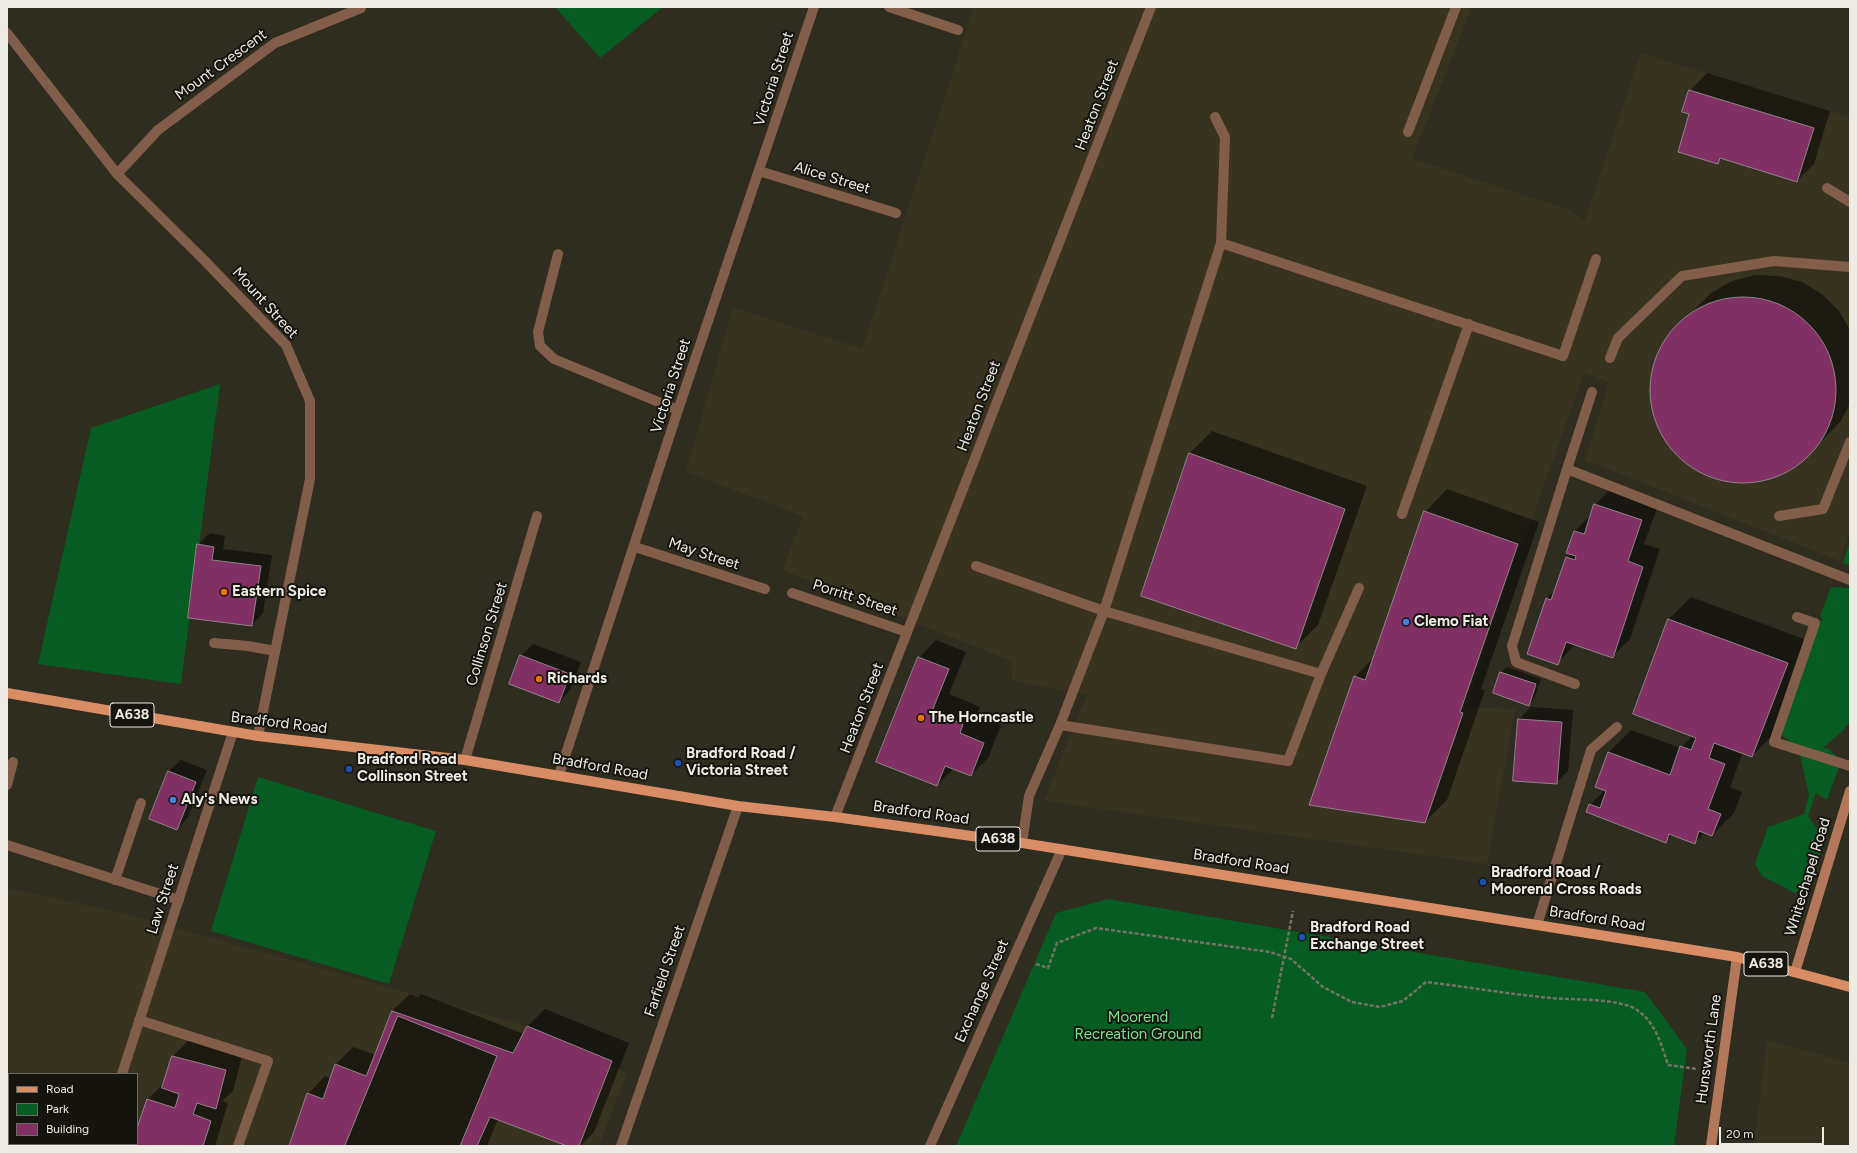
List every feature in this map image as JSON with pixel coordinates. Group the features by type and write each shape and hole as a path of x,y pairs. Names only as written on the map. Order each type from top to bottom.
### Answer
{"main road":[{"name":"Bradford Road","path":"7,693 258,736 465,760 738,806 835,817 1062,849 1737,957 1850,988"}],"street":[{"name":"Victoria Street","path":"559,775 635,547 678,410 814,7"},
{"path":"889,7 958,30"},
{"name":"Heaton Street","path":"835,817 1151,7"},
{"path":"1408,132 1456,7"},
{"name":"Mount Crescent","path":"117,174 158,130 275,42 361,8"},
{"name":"Mount Street","path":"7,33 117,174 203,259 286,345 310,401 310,479 258,736"},
{"path":"1022,843 1029,796 1060,725 1104,611 1221,243 1225,137 1215,117"},
{"name":"Alice Street","path":"759,171 896,213"},
{"path":"1827,188 1850,202"},
{"path":"1221,243 1563,356 1596,259"},
{"path":"558,254 538,332 540,346 554,359 678,410"},
{"path":"1610,358 1618,338 1682,276 1774,261 1850,267"},
{"path":"1402,514 1469,324"},
{"path":"1575,684 1516,662 1512,646 1592,392"},
{"path":"1779,516 1823,509 1850,442"},
{"path":"1567,469 1850,580"},
{"name":"Collinson Street","path":"465,760 537,516"},
{"name":"May Street","path":"635,547 765,589"},
{"path":"976,566 1104,611 1321,674"},
{"path":"1060,725 1288,761 1321,674 1359,588"},
{"name":"Porritt Street","path":"792,593 907,632"},
{"path":"1797,617 1815,623 1774,742 1850,766"},
{"path":"214,643 248,646 275,651"},
{"path":"1537,925 1591,750 1617,727"},
{"name":"Law Street","path":"122,1073 233,732"},
{"path":"7,785 12,762"},
{"name":"Whitechapel Road","path":"1795,972 1850,791"},
{"path":"115,880 141,802"},
{"name":"Farfield Street","path":"621,1146 738,806"},
{"path":"7,845 179,900"},
{"name":"Exchange Street","path":"930,1146 1062,849"},
{"name":"Hunsworth Lane","path":"1711,1146 1737,957"},
{"path":"139,1020 268,1061 238,1146"}],"path":[{"path":"1034,963 1048,968 1057,944 1096,928 1270,952 1291,959 1323,987 1352,1002 1380,1007 1403,1001 1426,982 1549,998 1625,1003 1638,1011 1651,1022 1659,1038 1668,1065 1685,1067"},
{"path":"1272,1018 1289,931"}],"shaded area":[{"path":"974,7 1472,7 1412,159 1571,210 1584,222 1641,53 1850,117 1850,530 1840,561 1585,460 1609,382 1584,373 1523,544 1451,520 1518,544 1467,707 1515,709 1487,864 1044,801 1087,694 1012,681 1011,661 782,570 803,516 686,472 733,307 862,349"},
{"path":"7,888 122,913 527,1026 627,1073 599,1146 7,1146"},
{"path":"1767,1040 1850,1063 1850,1146 1754,1146"}],"green space":[{"path":"555,7 663,7 600,58"},
{"path":"220,384 181,684 38,664 91,428"},
{"path":"1850,542 1850,566 1843,563"},
{"path":"1831,587 1850,588 1850,721 1841,732 1823,748 1829,749 1841,761 1827,800 1816,793 1808,816 1826,840 1809,883 1795,893 1762,876 1755,864 1768,827 1804,814 1809,795 1799,751 1781,734 1784,707 1803,673 1803,652 1811,626 1823,620 1820,616"},
{"path":"258,777 436,831 389,984 211,931"},
{"name":"Moorend Recreation Ground","path":"1108,899 1645,992 1687,1049 1674,1146 956,1146 1056,913"}],"building":[{"path":"1689,90 1814,128 1797,182 1720,158 1718,164 1678,152 1689,114 1682,112"},
{"path":"1743,297 1761,299 1779,304 1795,313 1809,324 1820,338 1829,354 1834,372 1836,390 1834,408 1829,426 1820,442 1809,456 1795,467 1779,476 1761,481 1743,483 1725,481 1707,476 1691,467 1677,456 1666,442 1657,426 1652,408 1650,390 1652,372 1657,354 1666,338 1677,324 1691,313 1707,304 1725,299"},
{"path":"1189,453 1345,509 1296,649 1141,596"},
{"path":"1594,504 1642,520 1628,561 1643,567 1613,658 1566,642 1558,665 1527,654 1546,598 1551,600 1566,557 1575,560 1576,556 1566,553 1574,531 1584,534"},
{"path":"1424,511 1518,544 1460,712 1463,713 1425,823 1309,805 1354,676 1365,680"},
{"name":"Eastern Spice","path":"197,544 214,547 212,560 261,566 252,626 188,618"},
{"path":"1668,619 1788,663 1752,757 1714,743 1709,758 1725,764 1708,809 1721,814 1712,836 1699,831 1695,844 1669,834 1666,843 1586,812 1589,804 1600,808 1606,791 1595,787 1608,752 1670,775 1680,746 1691,750 1696,738 1633,714"},
{"name":"Richards","path":"520,655 570,674 559,703 509,684"},
{"name":"The Horncastle","path":"918,657 949,669 932,711 963,724 960,733 984,743 971,776 945,766 937,786 876,762"},
{"path":"1500,672 1536,684 1529,706 1493,693"},
{"path":"1518,719 1562,722 1557,784 1513,781"},
{"name":"Aly's News","path":"168,771 196,782 177,830 149,819"},
{"path":"392,1011 513,1053 527,1026 612,1061 579,1146 567,1146 490,1117 477,1146 289,1146 307,1093 323,1099 335,1064 366,1076"},
{"path":"398,1016 497,1056 460,1146 345,1146"},
{"path":"172,1056 226,1070 216,1109 197,1103 193,1114 211,1121 203,1146 129,1146 138,1145 138,1125 147,1099 175,1108 179,1094 162,1088"}],"place":[{"name":"Eastern Spice","path":"224,592"},
{"name":"Clemo Fiat","path":"1406,622"},
{"name":"Richards","path":"539,679"},
{"name":"The Horncastle","path":"921,718"},
{"name":"Bradford Road / Victoria Street","path":"678,763"},
{"name":"Bradford Road Collinson Street","path":"349,769"},
{"name":"Aly's News","path":"173,800"},
{"name":"Bradford Road / Moorend Cross Roads","path":"1483,882"},
{"name":"Bradford Road Exchange Street","path":"1302,937"}]}
